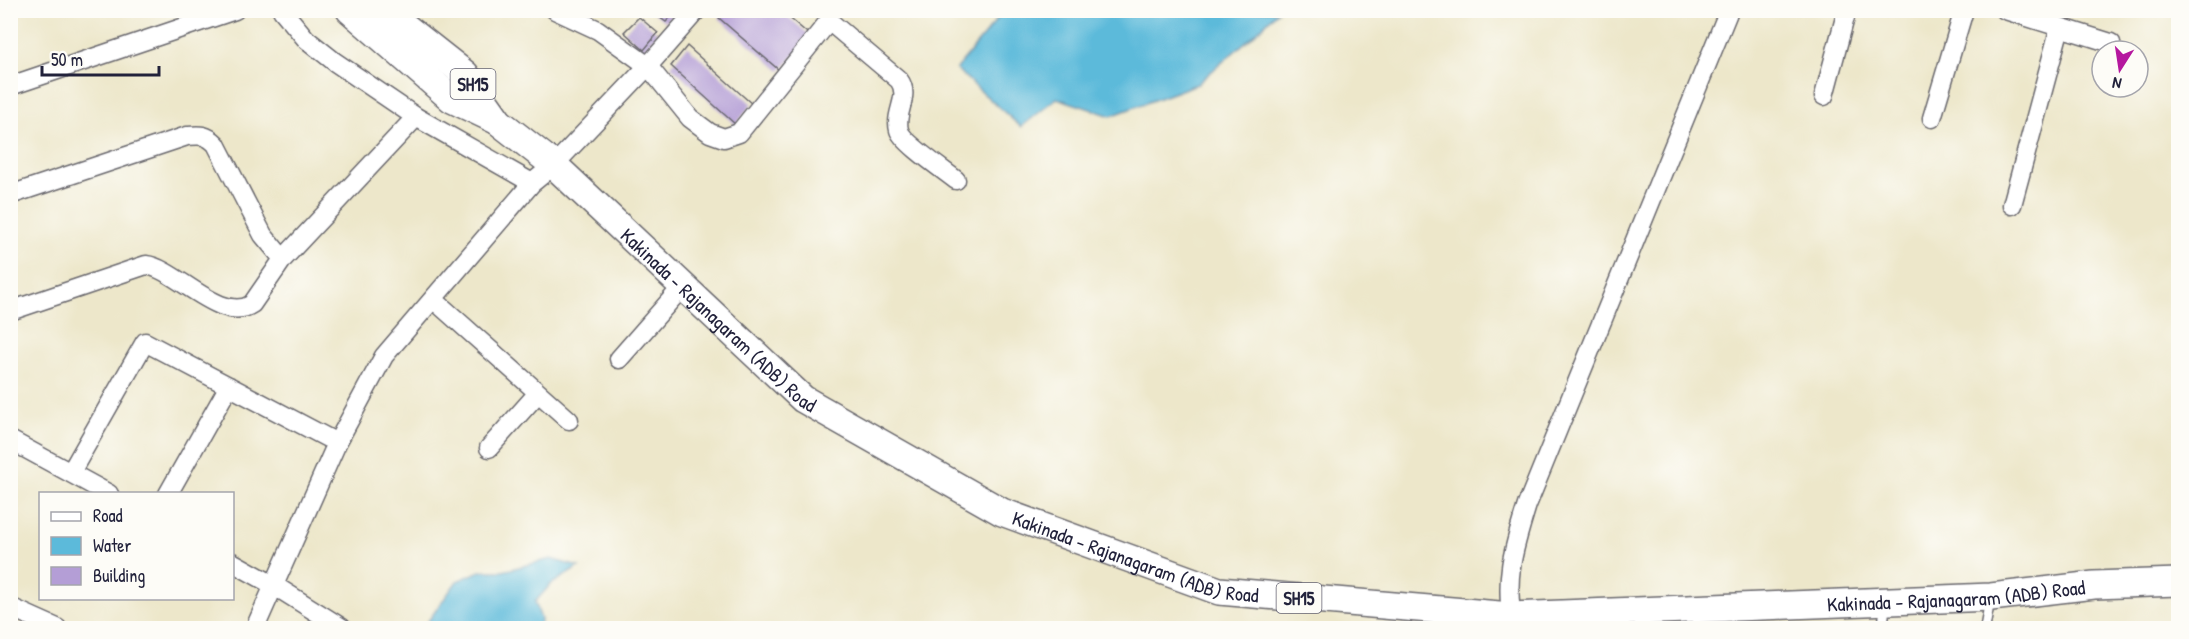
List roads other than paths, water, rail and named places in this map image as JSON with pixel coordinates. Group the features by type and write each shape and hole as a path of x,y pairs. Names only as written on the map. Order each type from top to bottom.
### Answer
{"main road":[{"name":"SH15","path":"350,10 452,99 499,122"},
{"name":"Kakinada - Rajanagaram (ADB) Road","path":"384,10 465,74 499,122 554,165 803,399 1002,512 1220,591 1512,622 1991,597 2094,585 2178,582"}],"street":[{"path":"10,86 235,10"},
{"path":"282,10 320,52 416,117 532,183"},
{"path":"555,10 598,30 648,66 690,118 710,133 724,138 739,133 830,16 904,87 897,120 899,133 956,180"},
{"path":"255,628 337,443 384,356 532,183 554,165 648,66 697,10"},
{"path":"1512,622 1508,576 1527,505 1729,10"},
{"path":"1824,96 1847,10"},
{"path":"1932,118 1964,10"},
{"path":"2005,10 2098,39"},
{"path":"2012,205 2060,27"},
{"path":"10,311 146,265 152,265 199,295 239,310 252,303 283,259 416,117"},
{"path":"10,195 187,136 201,135 209,137 216,144 263,235 283,259"},
{"path":"619,359 683,286"},
{"path":"433,299 569,420"},
{"path":"71,472 145,342 337,443"},
{"path":"169,492 229,386"},
{"path":"489,448 538,393"},
{"path":"10,440 106,492"},
{"path":"234,563 342,628"},
{"path":"10,607 26,622 57,628"}],"lane":[{"path":"1985,628 1991,597"},
{"path":"1883,628 1885,601"}],"water":[{"path":"1004,11 1278,11 1197,84 1111,116 1057,98 1021,127 956,69"},
{"path":"551,559 579,567 550,585 535,602 541,619 540,628 423,628 457,581 480,571 503,571"}]}
